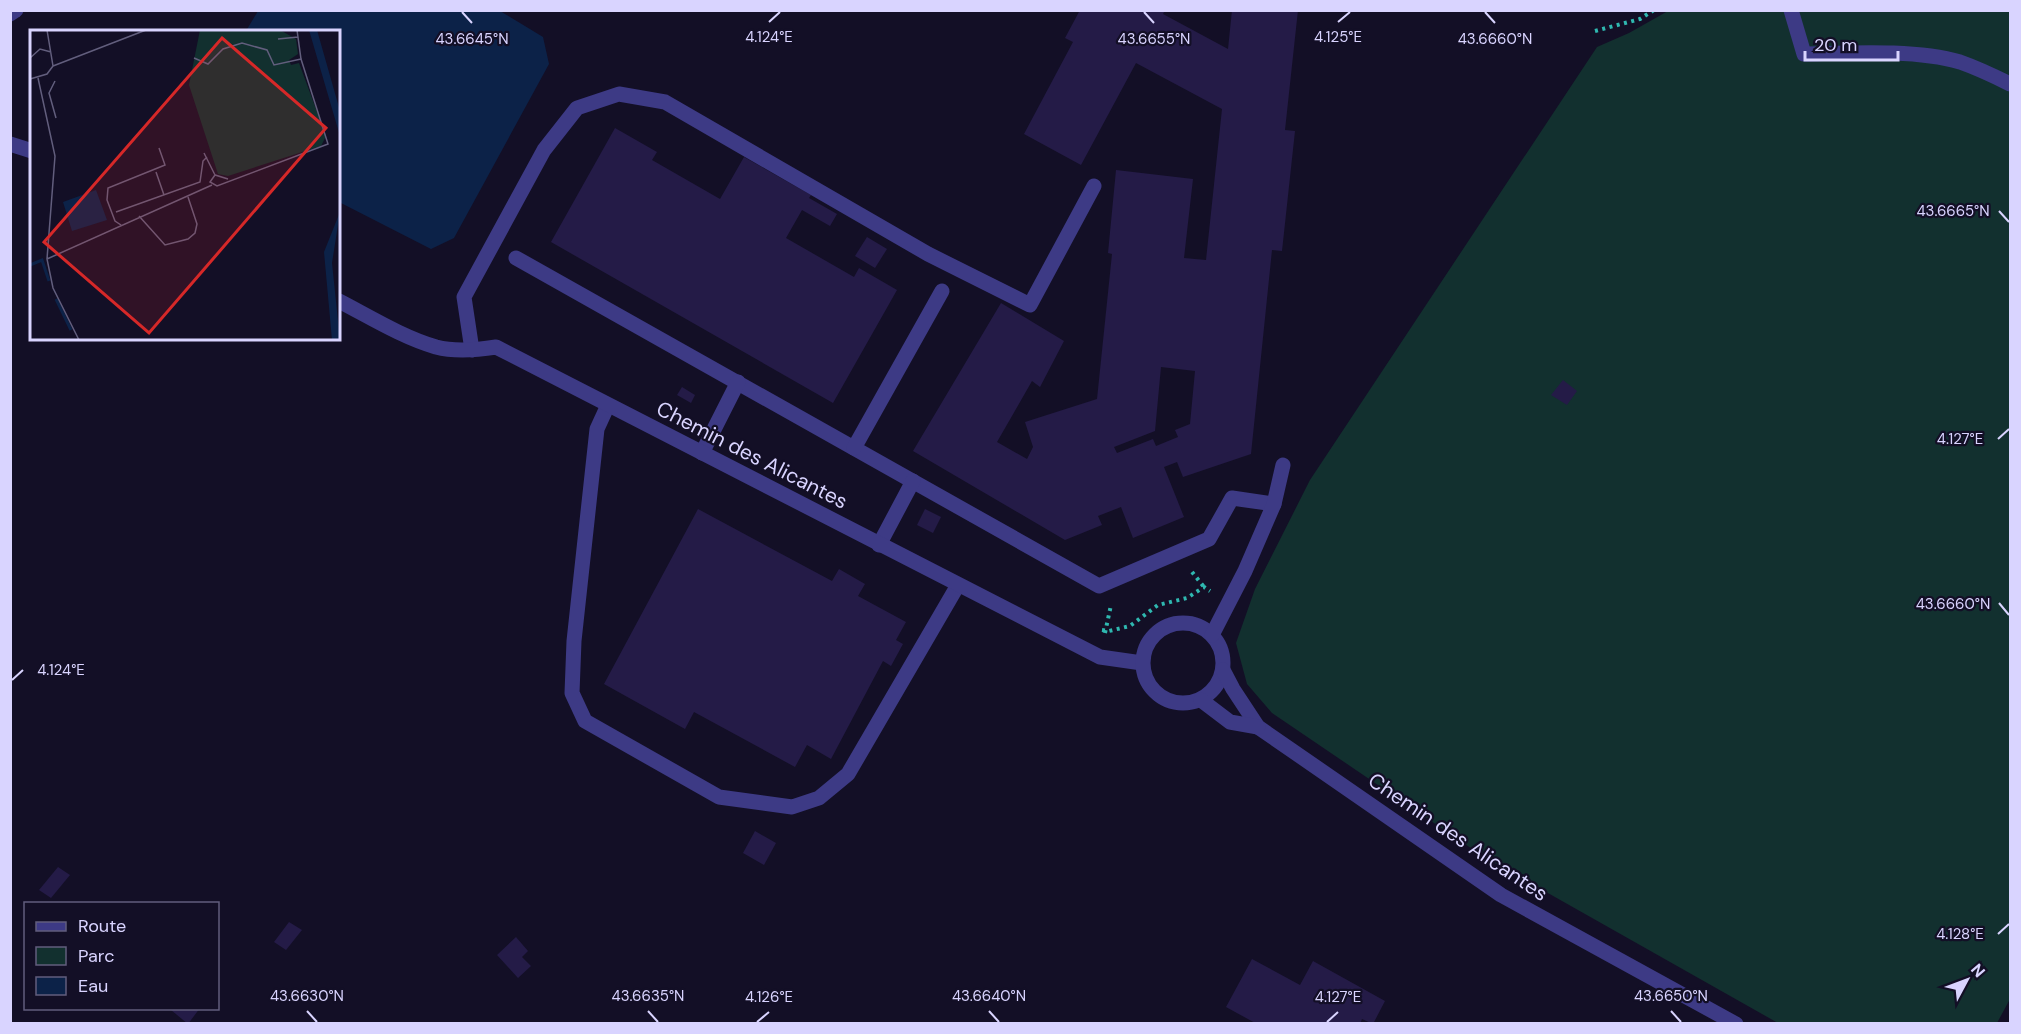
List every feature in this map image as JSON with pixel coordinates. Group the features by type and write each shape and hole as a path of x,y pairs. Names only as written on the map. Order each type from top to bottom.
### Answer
{"street":[{"path":"10,14 16,10"},
{"path":"1791,10 1804,54 1852,52 1930,56 1960,63 2010,84"},
{"path":"472,350 464,297 544,150 577,108 619,94 665,102 928,254 1030,304 1094,186"},
{"path":"10,144 30,150"},
{"path":"516,258 1099,586 1209,539 1232,498 1274,504"},
{"path":"854,448 942,291"},
{"name":"Chemin des Alicantes","path":"340,302 437,348 472,350 496,347 1100,657 1142,663"},
{"path":"702,453 738,382"},
{"path":"608,405 597,429 574,640 572,693 585,721 719,798 792,807 819,798 848,774 958,585"},
{"path":"1212,635 1245,571 1274,504 1283,465"},
{"path":"879,545 913,481"},
{"path":"1188,623 1201,627 1212,635 1224,657 1219,682 1211,693 1201,700 1187,704 1174,703 1161,697 1151,688 1142,663 1145,649 1162,629 1174,624 1188,623"},
{"name":"Chemin des Alicantes","path":"1223,670 1258,727 1501,895 1736,1023"},
{"name":"Chemin des Alicantes","path":"1201,700 1230,722 1258,727"}],"path":[{"path":"1595,31 1640,19 1654,10"},
{"path":"1100,657 1117,578"},
{"path":"1097,630 1106,631 1130,626 1158,605 1187,598 1204,587 1227,603"}],"green space":[{"path":"1668,11 2010,11 2010,999 1997,1023 1778,1023 1484,857 1272,713 1247,684 1236,643 1255,589 1310,480 1597,47 1629,33"}],"water":[{"path":"258,11 500,11 543,37 549,64 454,238 431,249 340,203 340,30 247,30"}],"building":[{"path":"1080,10 1165,10 1163,14 1228,49 1232,10 1298,10 1285,130 1295,131 1282,251 1272,250 1251,454 1183,477 1177,462 1164,467 1184,517 1133,538 1121,507 1098,516 1102,525 1065,540 913,451 1001,303 1064,341 1040,387 1032,381 997,442 1027,459 1033,447 1025,422 1097,399 1112,254 1108,253 1116,170 1193,179 1184,258 1206,260 1222,109 1136,63 1081,165 1024,134 1073,42 1065,38","holes":["1161,367 1195,371 1190,424 1175,430 1178,437 1156,446 1153,439 1117,453 1114,447 1155,431"]},
{"path":"615,128 657,152 652,160 720,199 744,157 811,195 809,198 837,214 830,226 802,210 786,238 854,277 859,268 897,290 833,403 551,242"},
{"path":"867,237 887,249 875,268 855,256"},
{"path":"1563,380 1577,391 1567,405 1551,395"},
{"path":"682,387 695,395 691,403 677,395"},
{"path":"698,509 832,581 839,569 865,584 858,596 906,622 896,640 903,644 891,666 883,661 831,759 807,745 795,767 694,712 685,729 604,684"},
{"path":"925,509 941,517 933,533 917,525"},
{"path":"755,831 776,843 764,865 743,853"},
{"path":"58,867 70,875 51,898 39,890"},
{"path":"289,922 302,930 286,950 274,942"},
{"path":"516,937 528,951 522,957 531,966 518,978 497,955"},
{"path":"1252,959 1300,985 1313,961 1385,1001 1373,1024 1362,1019 1360,1024 1257,1024 1226,1007"},
{"path":"171,1010 198,1010 188,1024"}]}
